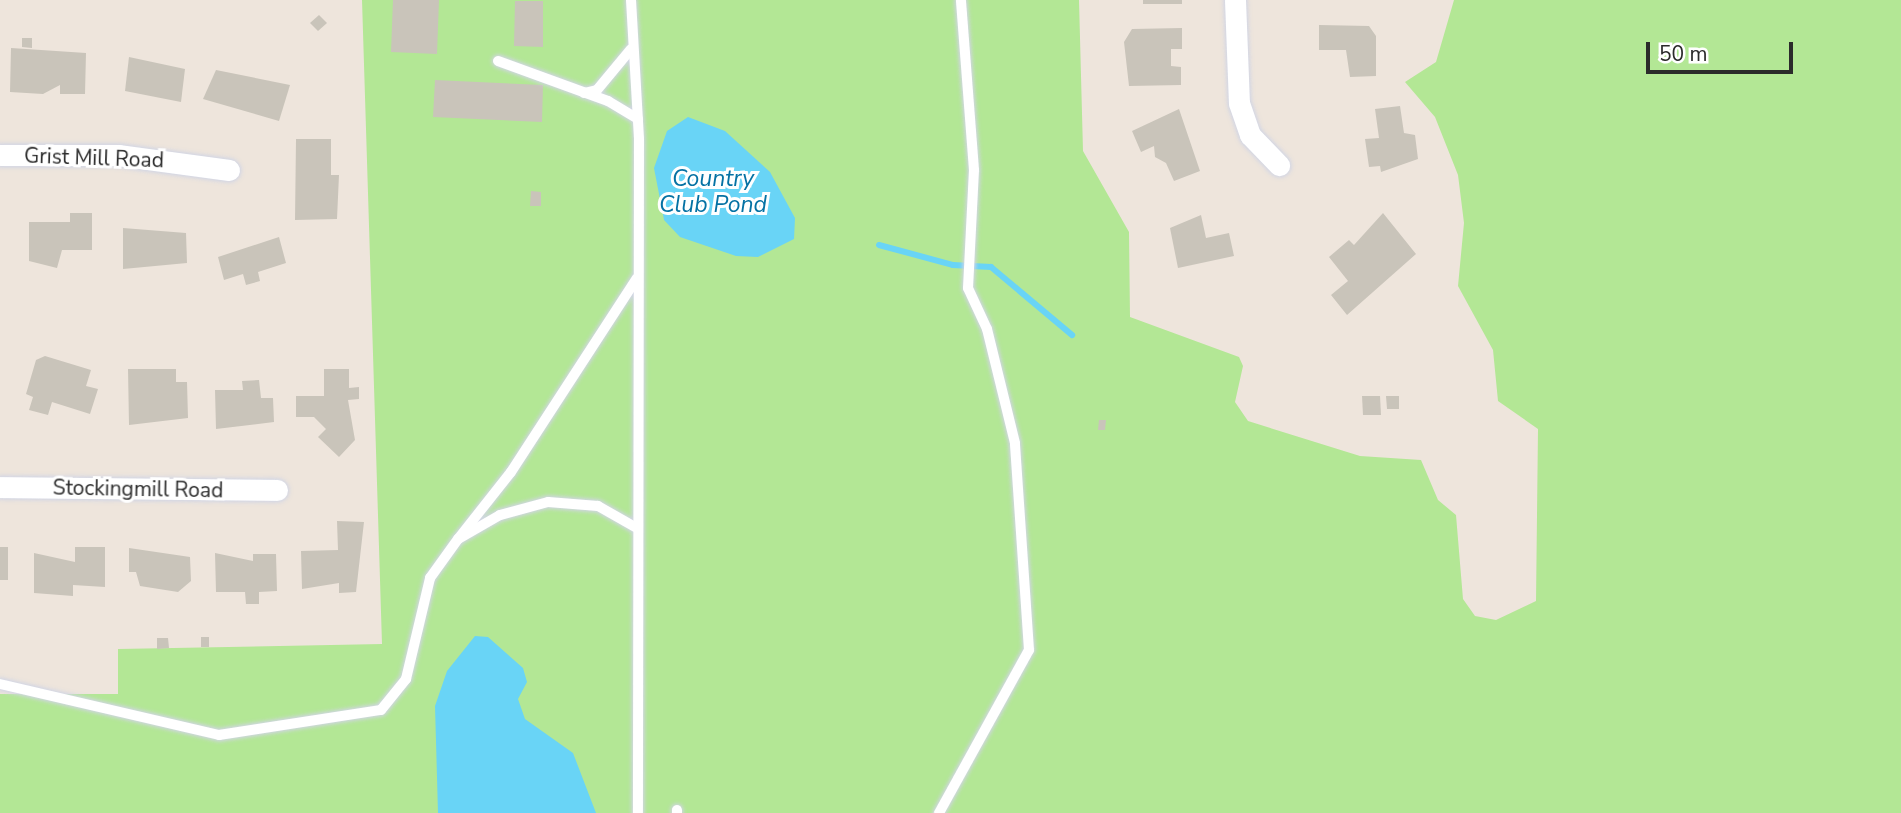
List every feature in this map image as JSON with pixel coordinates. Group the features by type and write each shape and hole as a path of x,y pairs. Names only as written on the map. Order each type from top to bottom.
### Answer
{"street":[{"path":"1235,0 1239,103 1250,135 1279,165"},
{"name":"Grist Mill Road","path":"0,155 118,155 229,170"},
{"name":"Stockingmill Road","path":"0,487 277,490"}],"lane":[{"path":"631,0 631,49 638,119 639,276 635,527 638,813"},
{"path":"939,813 1030,650 1015,443 969,275 974,170 961,0"},
{"path":"581,94 597,90 631,49"},
{"path":"498,61 638,119"},
{"path":"0,684 219,736 381,710 406,680 430,579 511,472 639,276"},
{"path":"458,539 500,515 548,502 598,506 635,527"}],"green space":[{"path":"362,0 1079,0 1083,151 1129,232 1130,317 1239,357 1243,366 1235,402 1248,421 1360,456 1421,460 1438,500 1456,515 1463,599 1475,616 1496,620 1536,601 1538,429 1498,401 1493,350 1458,286 1464,223 1458,175 1435,117 1405,82 1436,62 1454,0 1901,0 1901,813 0,813 0,694 118,694 118,649 382,644"}],"water":[{"name":"Country Club Pond","path":"688,117 725,131 770,172 795,218 794,239 758,257 736,256 680,237 664,220 654,168 667,131"},
{"path":"475,636 488,637 523,668 527,682 518,699 525,719 573,753 596,813 438,813 435,706 447,671"}],"building":[{"path":"393,0 439,0 437,54 391,52"},
{"path":"1143,0 1182,0 1182,4 1143,4"},
{"path":"515,1 543,1 543,47 514,46"},
{"path":"319,15 327,23 318,31 310,23"},
{"path":"1319,25 1369,26 1376,36 1376,76 1350,77 1346,50 1319,50"},
{"path":"1182,28 1182,49 1171,49 1171,66 1181,67 1181,85 1129,86 1124,42 1132,29"},
{"path":"22,38 32,38 32,48 22,47"},
{"path":"11,48 86,53 85,94 60,94 60,85 43,94 10,92"},
{"path":"129,57 185,69 181,102 125,91"},
{"path":"216,70 290,85 279,121 203,99"},
{"path":"435,80 543,85 542,122 433,117"},
{"path":"1400,106 1404,133 1415,135 1418,159 1381,172 1380,166 1369,167 1365,139 1379,138 1375,109"},
{"path":"1179,109 1200,171 1174,181 1166,163 1155,157 1154,146 1141,152 1132,131"},
{"path":"296,139 331,139 331,175 339,175 337,219 295,220"},
{"path":"531,191 541,192 541,206 530,206"},
{"path":"70,213 92,213 92,250 62,250 57,268 29,261 29,222 70,222"},
{"path":"1383,213 1416,254 1347,315 1331,295 1348,281 1329,257 1349,240 1354,245"},
{"path":"1201,215 1206,238 1229,233 1234,256 1178,268 1170,228"},
{"path":"123,228 186,233 187,263 123,269"},
{"path":"279,237 286,263 258,272 260,281 246,285 243,274 224,280 218,257"},
{"path":"45,356 91,370 86,386 98,389 90,414 52,402 48,415 29,410 33,397 26,394 36,360"},
{"path":"128,369 176,369 176,382 187,382 188,418 129,425"},
{"path":"324,369 349,369 349,388 359,387 359,399 348,400 355,440 339,457 318,437 326,429 314,417 296,417 296,396 324,396"},
{"path":"259,380 261,398 273,398 274,422 216,429 215,390 243,390 242,381"},
{"path":"1362,396 1380,396 1381,415 1363,415"},
{"path":"1386,396 1399,396 1399,409 1387,409"},
{"path":"1099,420 1106,420 1105,430 1098,430"},
{"path":"337,521 364,522 356,592 339,593 339,583 302,589 301,551 338,550"},
{"path":"0,547 8,547 8,580 0,580"},
{"path":"75,547 105,547 105,587 73,585 73,596 34,593 34,553 75,562"},
{"path":"129,548 190,557 191,581 178,592 140,586 136,572 129,572"},
{"path":"215,553 253,561 253,554 276,554 277,591 259,592 259,604 246,604 245,592 216,592"},
{"path":"201,637 209,637 209,647 201,647"},
{"path":"157,638 168,638 169,648 157,649"}],"waterway":[{"path":"879,245 953,265 991,267 1072,335"}]}
